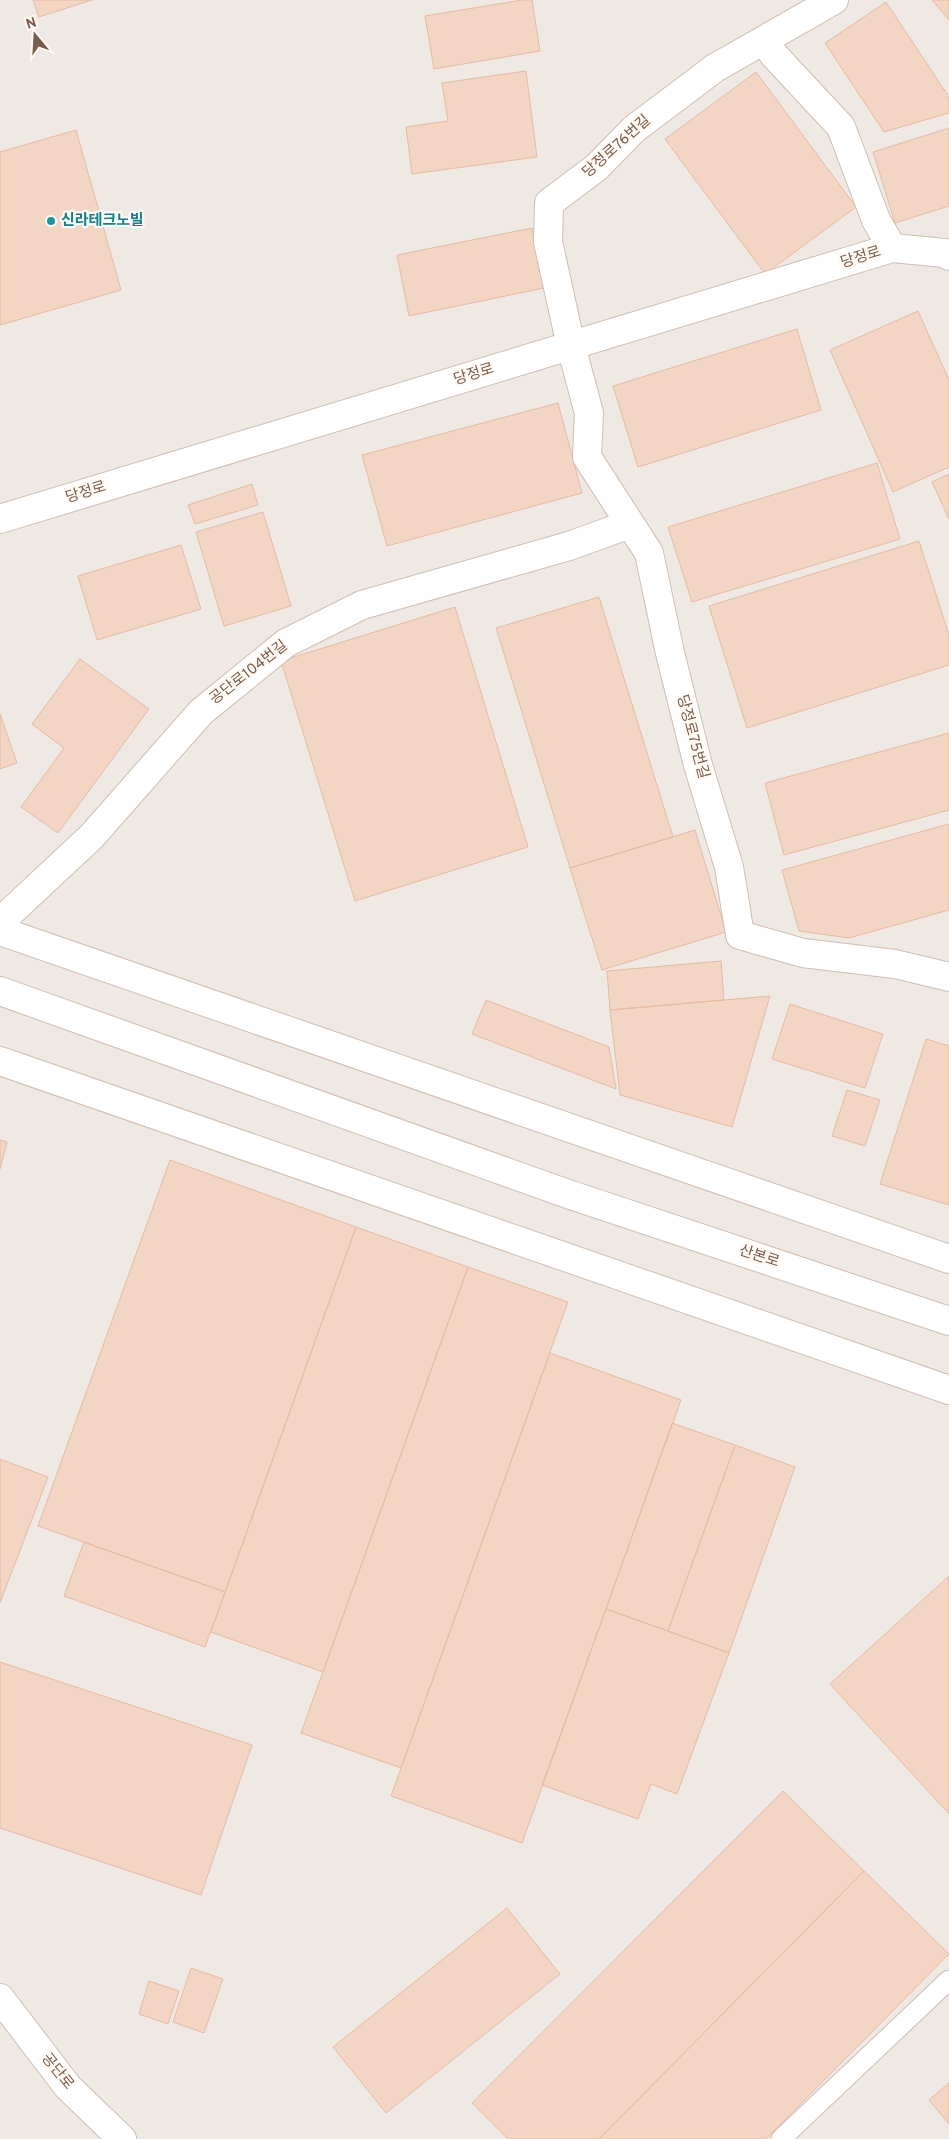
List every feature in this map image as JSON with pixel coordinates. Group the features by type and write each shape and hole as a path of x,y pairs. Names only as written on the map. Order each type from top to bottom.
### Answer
{"street":[{"name":"당정로76번길","path":"570,346 548,242 549,203 597,167 634,129 715,68 834,0"},
{"path":"764,41 774,55 841,127 876,220 892,248"},
{"name":"당정로","path":"0,519 892,248 944,253 949,256"},
{"name":"당정로75번길","path":"570,346 589,413 587,458 649,553 670,653 698,765 729,867 740,935 803,952 895,964 949,977"},
{"name":"공단로104번길","path":"0,922 92,836 201,712 286,643 362,604 569,546 630,524"},
{"path":"0,931 949,1259"},
{"name":"산본로","path":"0,991 568,1194 949,1321"},
{"path":"0,1061 949,1390"},
{"name":"공단로","path":"0,1998 68,2087 122,2139"}],"lane":[{"path":"781,2139 949,1980"}],"shaded area":[{"path":"0,0 949,0 949,2139 0,2139"}],"building":[{"path":"33,0 92,0 39,17"},
{"path":"532,0 540,51 434,69 425,16"},
{"path":"932,0 949,0 949,20"},
{"path":"886,2 949,97 949,113 884,132 825,43"},
{"path":"526,71 537,157 412,174 406,127 448,121 442,83"},
{"path":"756,72 856,207 765,274 665,139"},
{"path":"949,128 949,206 895,223 873,152"},
{"name":"신라테크노빌","path":"76,130 121,290 0,325 0,152"},
{"path":"532,228 544,288 409,316 397,255"},
{"path":"918,311 949,380 949,467 893,492 830,350"},
{"path":"797,329 821,410 638,467 613,386"},
{"path":"558,403 582,493 387,546 362,455"},
{"path":"877,463 900,539 692,602 668,527"},
{"path":"949,474 949,519 932,482"},
{"path":"252,484 258,505 195,524 188,505"},
{"path":"263,512 291,606 224,626 196,532"},
{"path":"919,541 949,635 949,665 747,728 709,606"},
{"path":"181,545 201,609 97,640 78,576"},
{"path":"599,597 673,837 570,868 496,628"},
{"path":"455,607 528,847 355,901 281,661"},
{"path":"80,659 149,709 58,833 21,807 64,748 32,724"},
{"path":"0,714 17,763 0,769"},
{"path":"949,733 949,810 784,855 765,783"},
{"path":"949,824 949,910 849,938 799,931 782,870"},
{"path":"695,830 726,932 602,970 570,868"},
{"path":"721,961 724,1000 610,1010 607,971"},
{"path":"770,996 732,1127 620,1095 610,1010"},
{"path":"486,1000 609,1047 616,1089 472,1034"},
{"path":"790,1004 883,1034 865,1088 772,1059"},
{"path":"926,1039 949,1046 949,1205 880,1184"},
{"path":"847,1090 880,1100 865,1146 832,1136"},
{"path":"0,1140 7,1142 0,1169"},
{"path":"170,1160 356,1227 225,1592 38,1526"},
{"path":"356,1227 468,1267 323,1672 211,1632"},
{"path":"468,1267 568,1302 401,1768 301,1733"},
{"path":"550,1353 681,1400 522,1843 391,1796"},
{"path":"672,1423 735,1445 668,1631 606,1609"},
{"path":"735,1445 795,1467 729,1653 668,1631"},
{"path":"0,1459 48,1477 0,1603"},
{"path":"84,1542 225,1592 205,1647 64,1596"},
{"path":"949,1576 949,1814 830,1684"},
{"path":"606,1609 729,1653 677,1794 651,1784 638,1819 542,1785"},
{"path":"0,1662 252,1745 201,1895 0,1828"},
{"path":"783,1791 864,1871 599,2139 508,2139 472,2103"},
{"path":"864,1871 949,1954 766,2139 599,2139"},
{"path":"507,1908 560,1974 386,2113 333,2047"},
{"path":"191,1968 223,1979 204,2033 173,2022"},
{"path":"149,1981 179,1991 168,2024 139,2014"},
{"path":"949,2083 949,2124 929,2100"}],"place":[{"name":"신라테크노빌","path":"51,221"}]}
